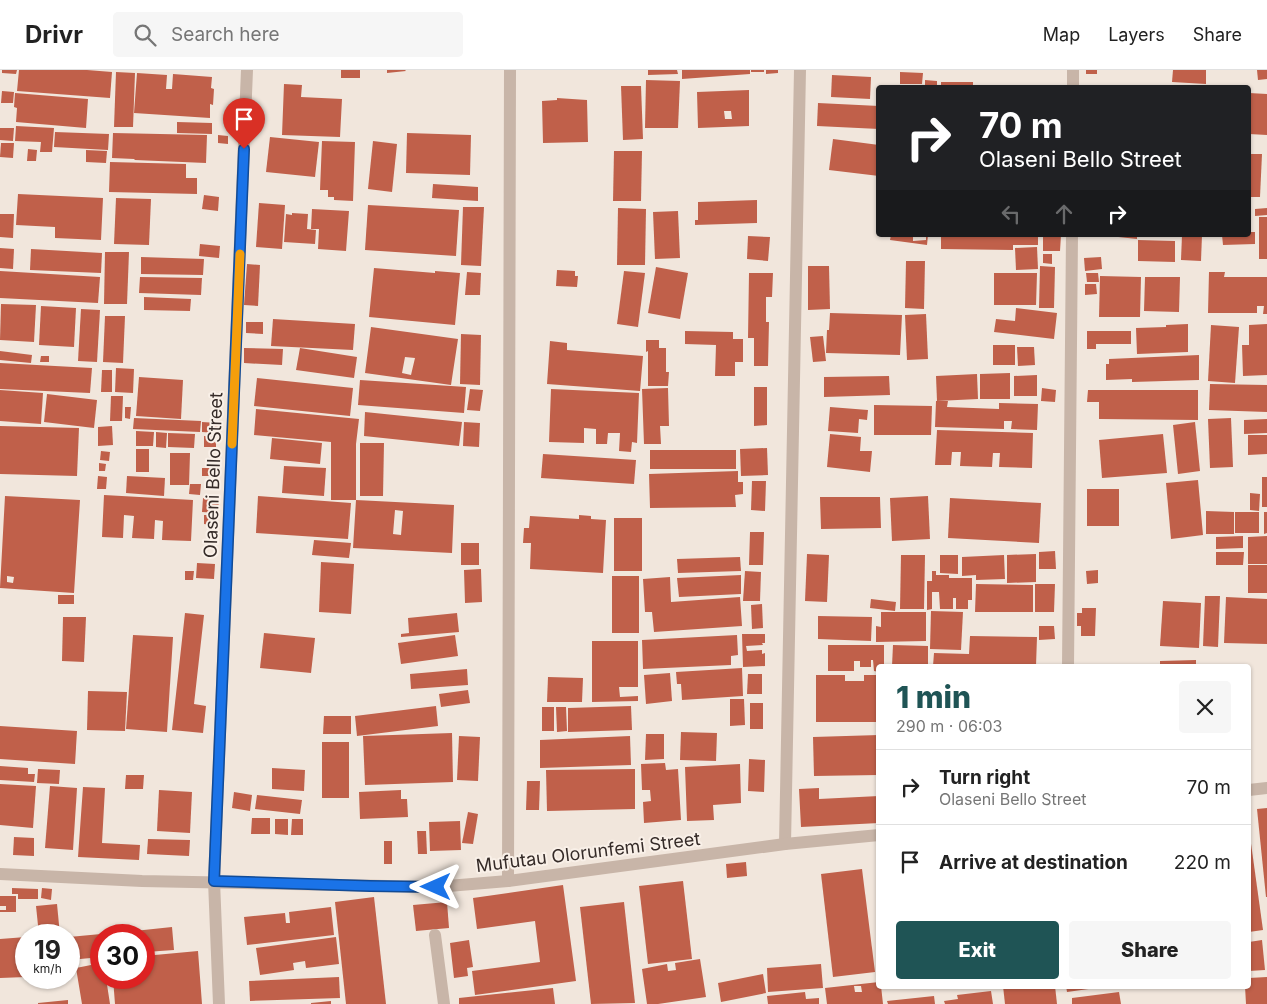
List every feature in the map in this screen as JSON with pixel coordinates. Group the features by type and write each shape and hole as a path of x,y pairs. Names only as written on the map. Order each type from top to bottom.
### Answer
{"street":[{"name":"Olaseni Bello Street","path":"219,1004 214,881 247,70"},
{"path":"508,881 510,70"},
{"path":"785,844 800,70"},
{"path":"1073,70 1073,85"},
{"path":"1068,664 1072,237"},
{"path":"1251,790 1267,788"},
{"name":"Mufutau Olorunfemi Street","path":"0,874 142,881 436,887 508,881 785,844 876,835"},
{"path":"435,935 444,1004"}],"building":[{"path":"2,70 17,70 16,74 2,73"},
{"path":"19,70 112,72 110,98 17,91"},
{"path":"341,70 360,70 360,78 341,78"},
{"path":"387,70 405,70 406,71 387,73"},
{"path":"648,70 677,70 678,74 648,75"},
{"path":"682,70 750,70 750,74 682,79"},
{"path":"751,70 764,70 764,72 751,72"},
{"path":"766,70 778,70 778,73 766,74"},
{"path":"1086,70 1097,70 1097,74 1086,74"},
{"path":"1173,70 1206,70 1206,84 1172,82"},
{"path":"1257,70 1267,70 1267,79 1258,80"},
{"path":"116,72 135,73 133,127 114,127"},
{"path":"900,72 923,73 922,84 900,84"},
{"path":"137,73 167,75 166,89 172,89 173,74 212,77 211,88 214,89 213,105 210,104 210,118 134,113"},
{"path":"832,75 871,77 870,99 831,97"},
{"path":"646,80 680,81 678,128 645,128"},
{"path":"925,80 937,81 937,85 925,85"},
{"path":"941,82 973,82 973,85 941,85"},
{"path":"284,84 302,85 301,97 342,99 340,137 282,135"},
{"path":"621,86 641,86 643,139 623,140"},
{"path":"749,90 749,126 698,128 697,92","holes":["724,111 731,111 732,119 725,119"]},
{"path":"2,91 14,92 13,103 1,103"},
{"path":"15,93 88,99 86,128 16,122"},
{"path":"1251,93 1267,94 1267,135 1251,134"},
{"path":"557,98 587,100 588,142 543,143 542,101 557,100"},
{"path":"818,103 876,106 876,129 817,126"},
{"path":"177,122 212,123 212,134 177,133"},
{"path":"16,126 54,128 52,152 40,152 41,142 15,141"},
{"path":"0,128 14,128 13,141 0,140"},
{"path":"55,132 109,134 108,150 54,147"},
{"path":"113,133 207,135 206,163 112,158"},
{"path":"407,133 471,135 470,175 406,173"},
{"path":"218,135 228,136 228,144 218,143"},
{"path":"270,137 319,142 315,177 266,172"},
{"path":"833,139 876,145 876,176 829,170"},
{"path":"322,141 355,142 353,201 334,200 334,197 328,197 328,190 320,190"},
{"path":"373,141 397,144 392,192 368,189"},
{"path":"1,143 14,143 13,158 0,157"},
{"path":"28,149 37,150 36,161 27,161"},
{"path":"86,150 107,151 106,163 86,162"},
{"path":"614,151 642,151 641,201 613,201"},
{"path":"1251,154 1262,154 1260,197 1251,197"},
{"path":"110,162 186,164 186,178 197,178 197,194 109,192"},
{"path":"433,184 478,187 478,201 432,198"},
{"path":"18,194 103,198 101,240 55,238 55,227 16,225"},
{"path":"204,195 219,197 218,211 202,209"},
{"path":"116,198 151,199 149,245 114,244"},
{"path":"757,200 757,223 695,225 695,220 698,220 698,202"},
{"path":"259,203 285,205 282,249 256,247"},
{"path":"368,205 459,210 456,256 365,250"},
{"path":"463,207 484,207 481,266 461,265"},
{"path":"618,208 646,209 645,265 617,265"},
{"path":"1267,208 1267,215 1255,216 1255,209"},
{"path":"312,209 349,211 346,251 318,249 319,229 311,229"},
{"path":"678,211 680,258 655,259 653,212"},
{"path":"292,213 308,214 307,229 316,230 315,244 284,242 286,214 292,215"},
{"path":"0,214 14,214 13,238 0,237"},
{"path":"1259,217 1267,217 1267,259 1259,259"},
{"path":"1251,232 1255,232 1255,244 1223,245 1222,237 1251,237"},
{"path":"748,236 770,237 768,261 747,259"},
{"path":"891,237 913,237 913,241 926,240 926,237 928,237 927,245 890,240"},
{"path":"941,237 1038,237 1038,245 1013,245 1013,250 941,249"},
{"path":"1043,237 1061,237 1060,251 1043,251"},
{"path":"1118,237 1137,237 1137,239"},
{"path":"1182,237 1202,237 1201,261 1181,260"},
{"path":"1138,240 1175,241 1175,262 1138,261"},
{"path":"200,244 220,246 219,258 199,256"},
{"path":"1037,247 1038,269 1016,270 1015,248"},
{"path":"0,248 14,249 13,269 0,268"},
{"path":"31,249 102,253 101,273 30,270"},
{"path":"105,252 129,252 127,304 104,304"},
{"path":"1043,254 1052,254 1052,264 1043,263"},
{"path":"141,257 204,259 203,275 141,274"},
{"path":"1101,257 1102,269 1085,271 1084,258"},
{"path":"906,261 925,261 924,309 905,308"},
{"path":"247,264 260,265 258,306 244,305"},
{"path":"808,266 829,266 830,309 808,310"},
{"path":"1040,266 1055,267 1054,308 1039,308"},
{"path":"656,267 688,273 680,319 648,313"},
{"path":"374,268 460,273 455,325 369,317"},
{"path":"557,270 575,271 575,276 578,276 577,287 556,286"},
{"path":"0,271 100,277 98,303 0,298"},
{"path":"624,271 645,273 638,327 617,324"},
{"path":"467,272 481,273 480,295 465,295"},
{"path":"1209,272 1225,272 1224,277 1267,277 1267,314 1263,314 1264,306 1257,306 1257,313 1208,313"},
{"path":"749,273 773,273 772,297 766,297 766,322 769,322 768,366 754,366 754,338 748,338"},
{"path":"994,273 1037,273 1036,305 994,305"},
{"path":"1086,273 1098,273 1099,282 1087,282"},
{"path":"1100,276 1141,277 1140,317 1099,317"},
{"path":"140,277 202,278 201,295 139,293"},
{"path":"1145,277 1180,277 1179,312 1144,311"},
{"path":"1085,284 1096,284 1097,294 1085,295"},
{"path":"144,297 191,299 190,311 144,310"},
{"path":"1,304 36,305 34,342 0,340"},
{"path":"41,306 76,308 74,347 39,345"},
{"path":"1016,308 1057,313 1054,339 994,332 996,319 1015,321"},
{"path":"81,309 100,310 97,362 78,361"},
{"path":"830,313 902,315 900,355 826,353"},
{"path":"926,314 928,359 907,360 905,315"},
{"path":"105,316 125,316 123,363 103,362"},
{"path":"273,319 355,324 353,350 271,346"},
{"path":"246,322 263,322 263,334 246,333"},
{"path":"1188,324 1188,352 1137,354 1136,328"},
{"path":"1267,324 1267,375 1243,376 1242,345 1249,345 1249,325"},
{"path":"1211,325 1239,327 1235,383 1208,381"},
{"path":"371,327 458,339 451,385 365,373","holes":["405,357 415,358 411,375 402,373"]},
{"path":"685,331 733,332 733,339 743,339 743,362 735,362 735,376 715,376 716,345 685,344"},
{"path":"1087,331 1131,331 1131,344 1096,344 1096,349 1087,349"},
{"path":"461,334 481,335 480,385 460,384"},
{"path":"823,336 826,361 813,362 810,337"},
{"path":"646,340 659,340 659,348 666,348 666,372 669,372 668,386 648,386 648,351 646,352"},
{"path":"550,341 567,343 567,350 643,356 640,391 547,384"},
{"path":"993,345 1015,345 1015,365 993,365"},
{"path":"1017,347 1034,347 1035,365 1018,366"},
{"path":"244,348 283,349 282,365 244,363"},
{"path":"300,348 357,357 354,378 296,370"},
{"path":"0,351 32,355 31,363 0,360"},
{"path":"1199,355 1199,380 1132,382 1132,379 1106,380 1106,364 1109,364 1109,359"},
{"path":"41,356 49,356 49,362 40,362"},
{"path":"0,363 92,368 90,393 0,389"},
{"path":"116,368 134,369 133,393 115,392"},
{"path":"102,370 112,370 112,392 101,392"},
{"path":"1010,373 1010,399 980,399 980,374"},
{"path":"977,374 978,399 937,401 936,376"},
{"path":"1037,375 1037,396 1014,396 1014,376"},
{"path":"889,376 890,395 824,397 824,377"},
{"path":"139,377 183,380 181,419 136,416"},
{"path":"257,378 353,388 350,416 254,406"},
{"path":"360,380 466,387 464,413 358,405"},
{"path":"1210,384 1267,385 1267,412 1209,410"},
{"path":"754,387 767,387 767,425 754,426"},
{"path":"668,388 669,426 660,426 661,444 644,444 642,389"},
{"path":"1042,388 1056,390 1055,402 1041,401"},
{"path":"470,389 483,390 480,411 467,410"},
{"path":"551,389 639,393 637,443 632,442 631,452 619,451 620,433 608,433 607,444 596,444 596,429 584,428 584,443 549,442"},
{"path":"0,390 43,393 41,424 0,421"},
{"path":"1088,390 1198,390 1198,420 1099,419 1099,402 1087,402"},
{"path":"47,394 97,400 94,428 44,422"},
{"path":"111,396 123,396 122,421 110,421"},
{"path":"936,401 948,401 947,407 999,409 999,403 1038,404 1037,430 1011,429 1012,421 1004,421 1004,429 935,427"},
{"path":"874,405 932,406 931,435 874,435"},
{"path":"125,407 131,407 130,419 125,418"},
{"path":"830,407 868,410 867,420 859,419 858,433 828,431"},
{"path":"256,409 359,419 356,444 356,500 331,500 331,442 254,435"},
{"path":"365,412 462,422 459,446 364,436"},
{"path":"134,418 201,421 200,432 133,429"},
{"path":"1231,418 1233,467 1210,468 1208,419"},
{"path":"1267,419 1267,433 1244,434 1244,420"},
{"path":"202,422 218,423 217,433 202,432"},
{"path":"464,422 480,423 479,447 463,446"},
{"path":"1195,422 1200,471 1178,474 1173,425"},
{"path":"0,426 79,428 77,476 0,474"},
{"path":"112,426 113,445 98,446 98,427"},
{"path":"937,430 1033,433 1032,468 999,467 1000,453 993,453 992,467 960,466 961,452 952,452 951,465 935,465"},
{"path":"136,431 154,432 153,446 136,446"},
{"path":"156,432 167,433 166,448 156,447"},
{"path":"168,433 195,434 194,448 168,447"},
{"path":"830,434 861,437 860,451 872,451 870,472 827,467"},
{"path":"1163,434 1167,473 1102,478 1099,440"},
{"path":"1248,435 1267,435 1267,454 1248,455"},
{"path":"204,436 216,437 216,447 204,447"},
{"path":"272,438 322,443 320,464 270,459"},
{"path":"360,443 384,443 383,496 360,496"},
{"path":"767,448 768,475 741,476 740,449"},
{"path":"136,449 149,449 149,472 136,472"},
{"path":"650,450 736,450 736,469 650,469"},
{"path":"101,451 110,452 109,461 100,460"},
{"path":"170,453 190,453 189,485 170,485"},
{"path":"543,454 636,460 634,484 541,478"},
{"path":"99,463 106,464 105,471 99,471"},
{"path":"284,466 326,468 324,496 282,493"},
{"path":"202,468 213,468 212,476 202,476"},
{"path":"738,471 738,482 743,482 743,494 735,495 736,507 650,508 649,474"},
{"path":"98,476 107,477 106,489 97,489"},
{"path":"127,476 165,478 164,496 126,493"},
{"path":"1262,477 1267,477 1267,507 1262,507"},
{"path":"1198,480 1203,535 1171,539 1166,483"},
{"path":"752,481 766,481 765,511 751,510"},
{"path":"190,484 201,484 200,495 189,494"},
{"path":"1087,489 1119,489 1119,526 1087,526"},
{"path":"1250,493 1260,494 1259,511 1250,510"},
{"path":"104,495 193,500 191,541 162,540 163,521 155,520 154,539 132,538 134,516 124,515 123,538 102,537"},
{"path":"5,496 80,500 74,593 0,588","holes":["7,576 14,577 13,583 7,582"]},
{"path":"258,496 351,503 348,539 256,533"},
{"path":"928,496 930,539 892,541 890,498"},
{"path":"820,497 880,497 881,528 821,529"},
{"path":"203,498 219,499 218,513 202,512"},
{"path":"950,498 1041,503 1039,543 948,538"},
{"path":"356,500 454,505 452,553 353,548","holes":["395,510 403,511 401,535 393,534"]},
{"path":"1206,511 1234,512 1234,534 1206,534"},
{"path":"1235,512 1259,512 1259,533 1235,533"},
{"path":"1264,512 1267,512 1267,533 1264,534"},
{"path":"204,515 211,515 210,525 204,524"},
{"path":"579,515 591,516 591,519 606,520 603,573 530,569 531,543 523,543 524,528 529,528 530,516 579,519"},
{"path":"614,518 642,518 642,571 614,571"},
{"path":"750,532 764,532 763,565 749,565"},
{"path":"1243,536 1243,548 1216,549 1216,537"},
{"path":"1267,536 1267,564 1248,564 1248,537"},
{"path":"314,540 351,543 349,558 312,555"},
{"path":"461,543 479,543 479,565 461,565"},
{"path":"1055,551 1056,569 1039,569 1039,552"},
{"path":"1216,552 1244,552 1243,565 1216,565"},
{"path":"807,554 829,555 827,602 805,601"},
{"path":"1036,554 1036,582 1007,583 1007,555"},
{"path":"901,555 925,555 924,609 900,609"},
{"path":"940,555 958,555 958,574 940,573"},
{"path":"1004,555 1005,579 976,580 976,575 962,576 962,557"},
{"path":"740,557 741,571 678,573 677,559"},
{"path":"321,562 354,564 351,614 319,612"},
{"path":"197,563 215,564 214,579 196,578"},
{"path":"1248,565 1267,565 1267,593 1248,593"},
{"path":"481,569 482,602 465,603 464,570"},
{"path":"1098,570 1098,583 1087,584 1086,571"},
{"path":"185,571 194,571 193,580 185,580"},
{"path":"745,571 761,572 760,601 743,601"},
{"path":"932,571 936,571 936,575 949,575 949,578 972,578 972,600 968,600 968,609 956,609 956,598 953,598 953,609 940,609 939,592 932,592 932,609 927,610 927,581 932,581"},
{"path":"741,575 741,594 679,597 677,578"},
{"path":"612,576 639,576 639,633 612,633"},
{"path":"670,577 671,602 740,597 742,626 654,632 652,612 645,612 643,579"},
{"path":"976,584 1033,585 1033,612 975,612"},
{"path":"1035,584 1055,584 1054,612 1035,612"},
{"path":"58,595 74,595 74,604 58,604"},
{"path":"1205,596 1220,596 1218,647 1203,646"},
{"path":"1226,597 1267,599 1267,644 1224,643"},
{"path":"871,599 896,602 895,611 870,608"},
{"path":"1163,601 1201,603 1199,648 1160,646"},
{"path":"762,604 763,628 752,629 751,605"},
{"path":"1082,608 1096,608 1095,636 1081,636 1081,626 1077,626 1077,613 1082,613"},
{"path":"931,611 963,612 961,650 930,649"},
{"path":"881,612 926,612 926,641 876,642 876,626 881,627"},
{"path":"185,613 204,615 194,704 206,706 203,733 172,730"},
{"path":"457,613 459,632 401,637 401,634 409,633 408,618"},
{"path":"818,616 872,617 871,641 818,639"},
{"path":"63,617 86,617 84,662 62,661"},
{"path":"1039,626 1054,626 1055,639 1039,640"},
{"path":"264,633 315,638 311,673 260,668"},
{"path":"742,634 765,634 765,643 762,643 763,645 746,646 747,651 762,650 762,654 765,653 765,666 743,667"},
{"path":"133,635 173,637 167,732 126,729"},
{"path":"455,635 458,656 401,664 398,643"},
{"path":"737,635 738,655 731,656 731,665 643,669 642,640"},
{"path":"970,636 1037,637 1036,664 933,664 934,653 969,654"},
{"path":"592,641 638,641 638,687 619,687 620,697 638,696 638,701 592,702"},
{"path":"828,645 884,645 884,664 876,664 876,671 874,671 873,660 871,660 871,667 860,667 860,661 854,661 854,671 828,671"},
{"path":"893,645 928,646 928,664 892,664"},
{"path":"1196,660 1196,664 1160,664 1160,661"},
{"path":"742,668 743,696 682,700 681,684 677,684 676,672"},
{"path":"467,669 468,685 411,689 410,674"},
{"path":"670,673 672,701 646,704 644,675"},
{"path":"748,674 762,674 762,694 747,694"},
{"path":"816,675 845,675 845,681 864,681 864,675 876,675 876,722 816,722"},
{"path":"548,677 583,678 582,702 547,702"},
{"path":"468,690 470,703 441,707 439,694"},
{"path":"88,691 127,692 125,731 87,730"},
{"path":"730,699 744,699 745,725 730,726"},
{"path":"750,703 763,703 763,729 750,729"},
{"path":"436,706 438,726 357,736 355,716"},
{"path":"631,706 632,730 568,732 568,708"},
{"path":"542,707 554,707 554,731 542,731"},
{"path":"556,707 566,707 567,731 557,732"},
{"path":"324,716 351,716 351,734 323,734"},
{"path":"0,726 77,731 75,764 0,759"},
{"path":"681,732 717,733 716,761 680,760"},
{"path":"452,733 453,782 365,785 363,736"},
{"path":"646,734 664,734 664,759 645,760"},
{"path":"876,735 876,775 814,776 813,737"},
{"path":"459,736 480,737 478,781 457,780"},
{"path":"630,736 631,765 540,768 540,740"},
{"path":"322,742 349,742 349,798 322,798"},
{"path":"749,759 765,760 764,792 748,791"},
{"path":"665,763 666,770 678,769 681,820 644,823 643,802 651,801 650,790 642,790 641,764"},
{"path":"740,764 741,803 713,805 714,820 687,821 685,767"},
{"path":"0,766 28,768 28,774 35,774 34,782 0,780"},
{"path":"272,768 305,770 304,791 272,789"},
{"path":"38,769 60,770 59,784 37,783"},
{"path":"635,769 635,809 547,811 546,770"},
{"path":"126,775 144,775 143,789 125,789"},
{"path":"527,781 540,781 539,810 526,810"},
{"path":"0,784 36,786 33,828 0,825"},
{"path":"50,786 77,788 73,850 45,848"},
{"path":"83,787 105,788 102,843 140,845 139,860 78,857"},
{"path":"819,788 819,799 876,796 876,823 801,827 799,789"},
{"path":"159,790 192,792 190,833 157,831"},
{"path":"401,790 401,799 407,799 408,817 360,819 359,792"},
{"path":"234,792 252,795 250,811 232,808"},
{"path":"257,795 302,800 300,814 255,809"},
{"path":"1267,808 1267,897 1266,897 1257,809"},
{"path":"468,812 478,814 473,844 462,843"},
{"path":"252,818 270,818 270,834 251,834"},
{"path":"275,819 288,819 288,835 275,834"},
{"path":"292,819 303,819 303,835 291,835"},
{"path":"460,821 461,850 430,851 429,822"},
{"path":"417,831 426,831 427,854 418,854"},
{"path":"14,837 34,838 34,856 13,855"},
{"path":"148,839 190,840 189,856 147,854"},
{"path":"384,841 392,841 392,864 384,864"},
{"path":"1251,843 1263,930 1251,932"},
{"path":"746,862 747,876 727,878 726,864"},
{"path":"862,869 875,972 833,977 821,874"},
{"path":"683,881 692,959 648,964 639,886"},
{"path":"563,885 576,981 475,995 472,971 540,962 535,921 477,929 473,898"},
{"path":"12,888 38,889 38,899 18,899 18,894 12,894"},
{"path":"42,888 52,889 51,900 41,898"},
{"path":"0,896 16,896 16,912 0,912 0,910 6,910 6,906 0,906"},
{"path":"374,897 386,1004 346,1004 335,902"},
{"path":"447,902 449,928 416,931 413,905"},
{"path":"624,902 635,1003 591,1004 580,907"},
{"path":"57,904 59,924 38,924 36,906"},
{"path":"331,907 334,935 247,945 244,917 285,913 286,923 290,923 289,912"},
{"path":"172,927 174,950 155,951 155,929"},
{"path":"90,935 90,958 80,959 80,936"},
{"path":"336,937 339,964 306,968 305,961 293,963 294,970 260,975 256,948"},
{"path":"15,938 15,977 0,978 0,939"},
{"path":"469,940 473,967 467,968 468,976 454,978 450,943"},
{"path":"1262,940 1265,970 1251,971 1251,942"},
{"path":"198,951 202,1004 115,1004 114,989 155,989 155,955"},
{"path":"700,959 706,997 647,1004 642,969 667,964 668,971 676,970 675,963"},
{"path":"821,964 823,988 768,992 767,968"},
{"path":"90,965 90,989 108,989 110,1004 82,1004 80,989 80,967"},
{"path":"763,974 766,993 721,1002 718,983"},
{"path":"339,977 340,998 250,1001 249,981"},
{"path":"1267,977 1267,1004 1246,1004 1245,989 1251,989 1251,978"},
{"path":"876,982 876,989 881,989 883,1004 827,1004 825,988","holes":["854,986 861,986 862,992 855,992"]},
{"path":"553,988 555,1004 459,1004 459,998"},
{"path":"1003,989 1055,989 1057,1004 1005,1004"},
{"path":"1066,989 1089,989 1067,992"},
{"path":"991,991 993,1004 945,1004 944,1001 958,999 957,995"},
{"path":"805,992 806,999 819,998 819,1004 768,1004 767,996"},
{"path":"1119,992 1121,1004 1072,1004 1072,998"},
{"path":"934,996 935,1004 888,1004 887,1001"},
{"path":"68,1000 68,1004 38,1004 38,1003"},
{"path":"331,1001 331,1004 311,1004 311,1003"}],"slow traffic":[{"path":"232,444 240,254"}],"route":[{"path":"244,149 214,881 436,887"}]}
